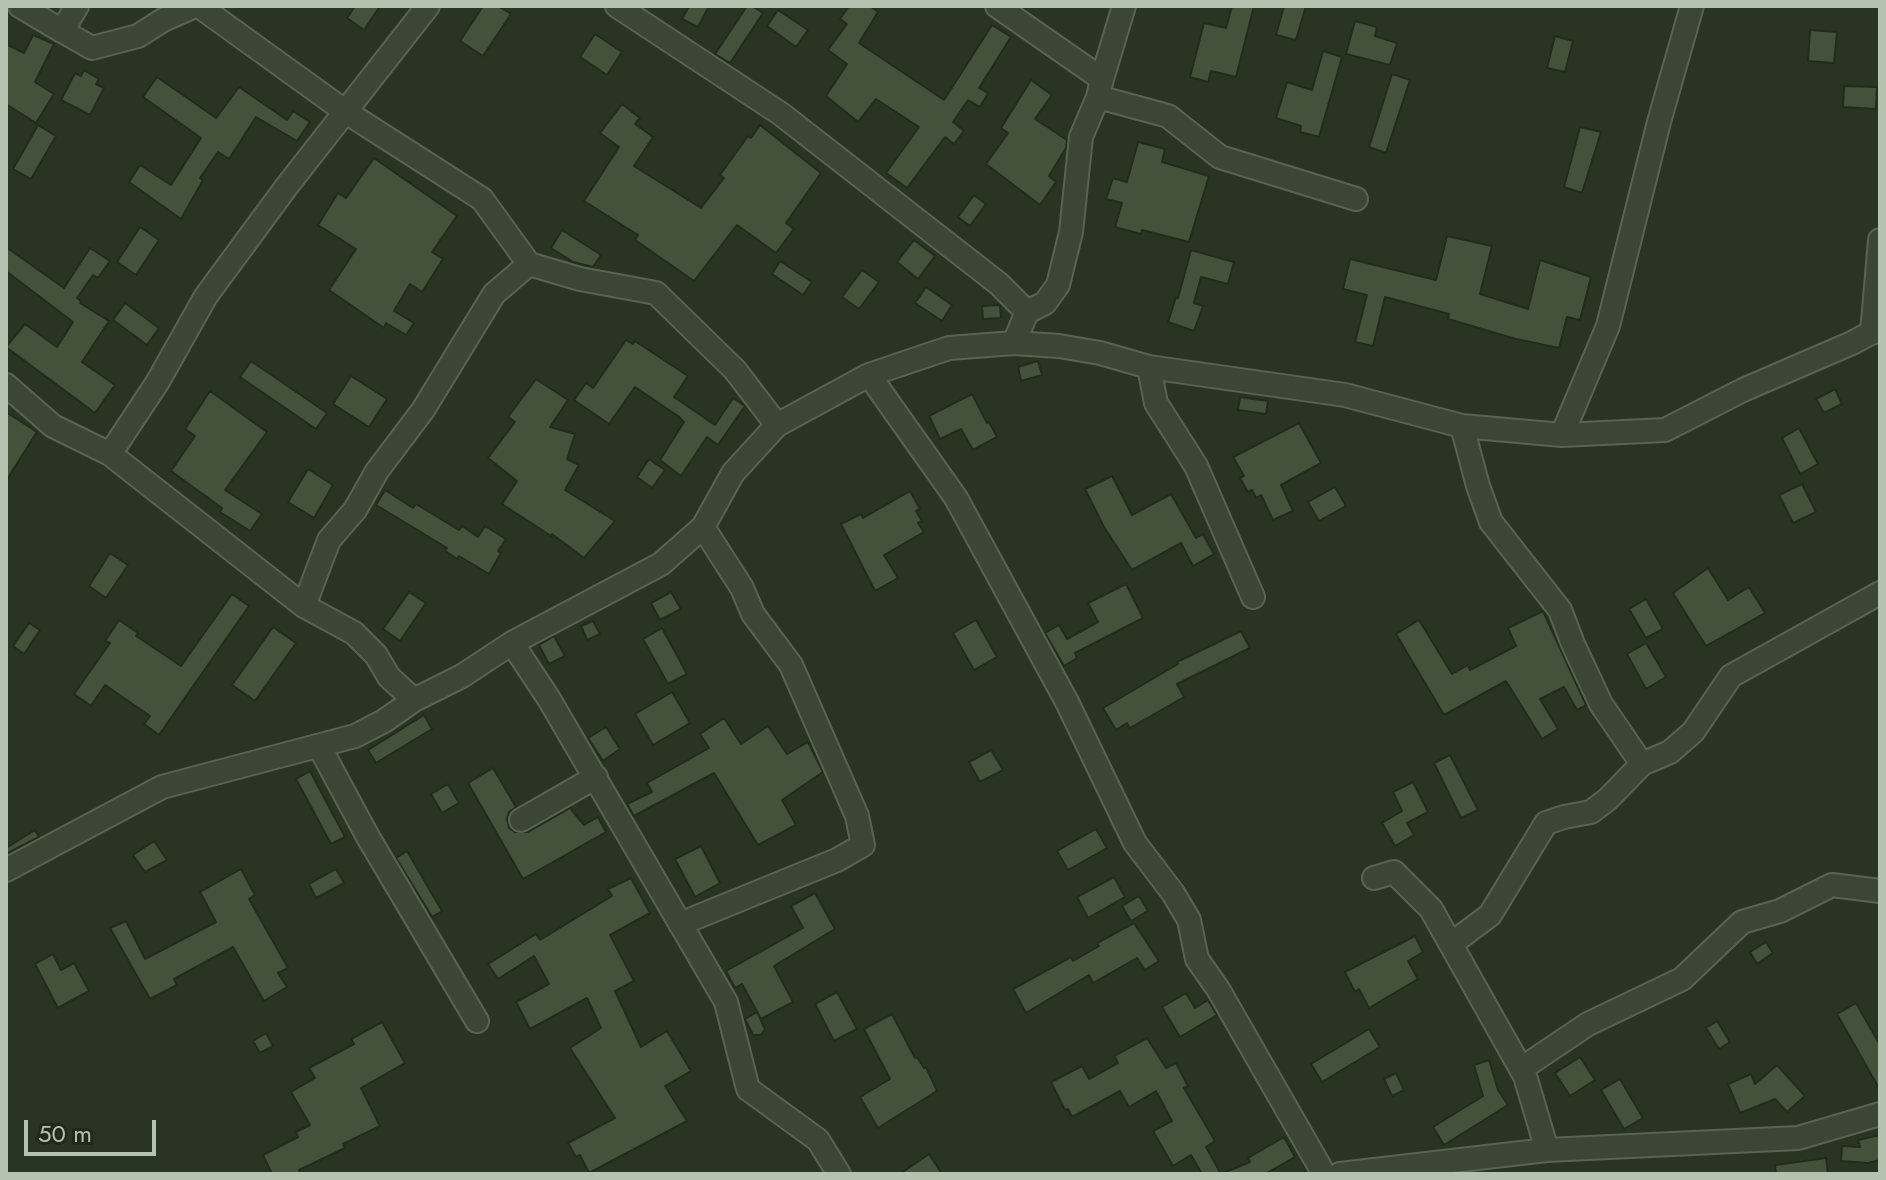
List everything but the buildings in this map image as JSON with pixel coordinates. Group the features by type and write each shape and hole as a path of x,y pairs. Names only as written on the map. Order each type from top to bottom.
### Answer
{"street":[{"path":"20,6 92,48 138,36 163,20 197,6 346,112 482,199 529,264 580,279 656,293 735,370 777,425"},
{"path":"62,31 77,6"},
{"path":"110,454 157,383 206,296 287,186 428,6"},
{"path":"617,6 781,114 999,284 1027,312"},
{"path":"997,6 1100,88 1168,116 1220,157 1356,199"},
{"path":"1014,343 1027,312 1045,303 1058,285 1071,232 1081,137 1100,88 1124,6"},
{"path":"1562,435 1608,326 1655,137 1692,6"},
{"path":"6,870 162,787 355,736 384,721 512,643 661,564 703,527 733,473 777,425 869,375 949,348 1014,343 1059,346 1100,353 1149,367 1345,395 1462,426 1562,435 1665,430 1743,390 1876,330 1880,240"},
{"path":"304,606 329,540 355,510 377,471 423,410 494,294 529,264"},
{"path":"1149,367 1156,403 1196,466 1253,597"},
{"path":"869,375 956,498 1067,702 1135,843 1173,893 1189,920 1197,959 1218,989 1324,1174"},
{"path":"6,385 53,426 110,454 304,606 354,633 376,655 389,677 414,700"},
{"path":"1462,426 1491,522 1560,610 1601,704 1642,764"},
{"path":"680,924 837,860 863,845 857,816 791,665 753,614 742,588 703,527"},
{"path":"1451,944 1490,915 1546,823 1591,812 1642,764 1670,752 1693,732 1731,676 1880,593"},
{"path":"512,643 596,777 726,1002 748,1089 818,1140 839,1174"},
{"path":"319,746 368,837 477,1021"},
{"path":"521,820 596,777"},
{"path":"1374,878 1394,872 1431,909 1521,1069 1547,1150"},
{"path":"1521,1069 1588,1024 1682,979 1742,922 1780,911 1832,885 1880,891"},
{"path":"1340,1174 1547,1150 1798,1138 1880,1114"}]}
